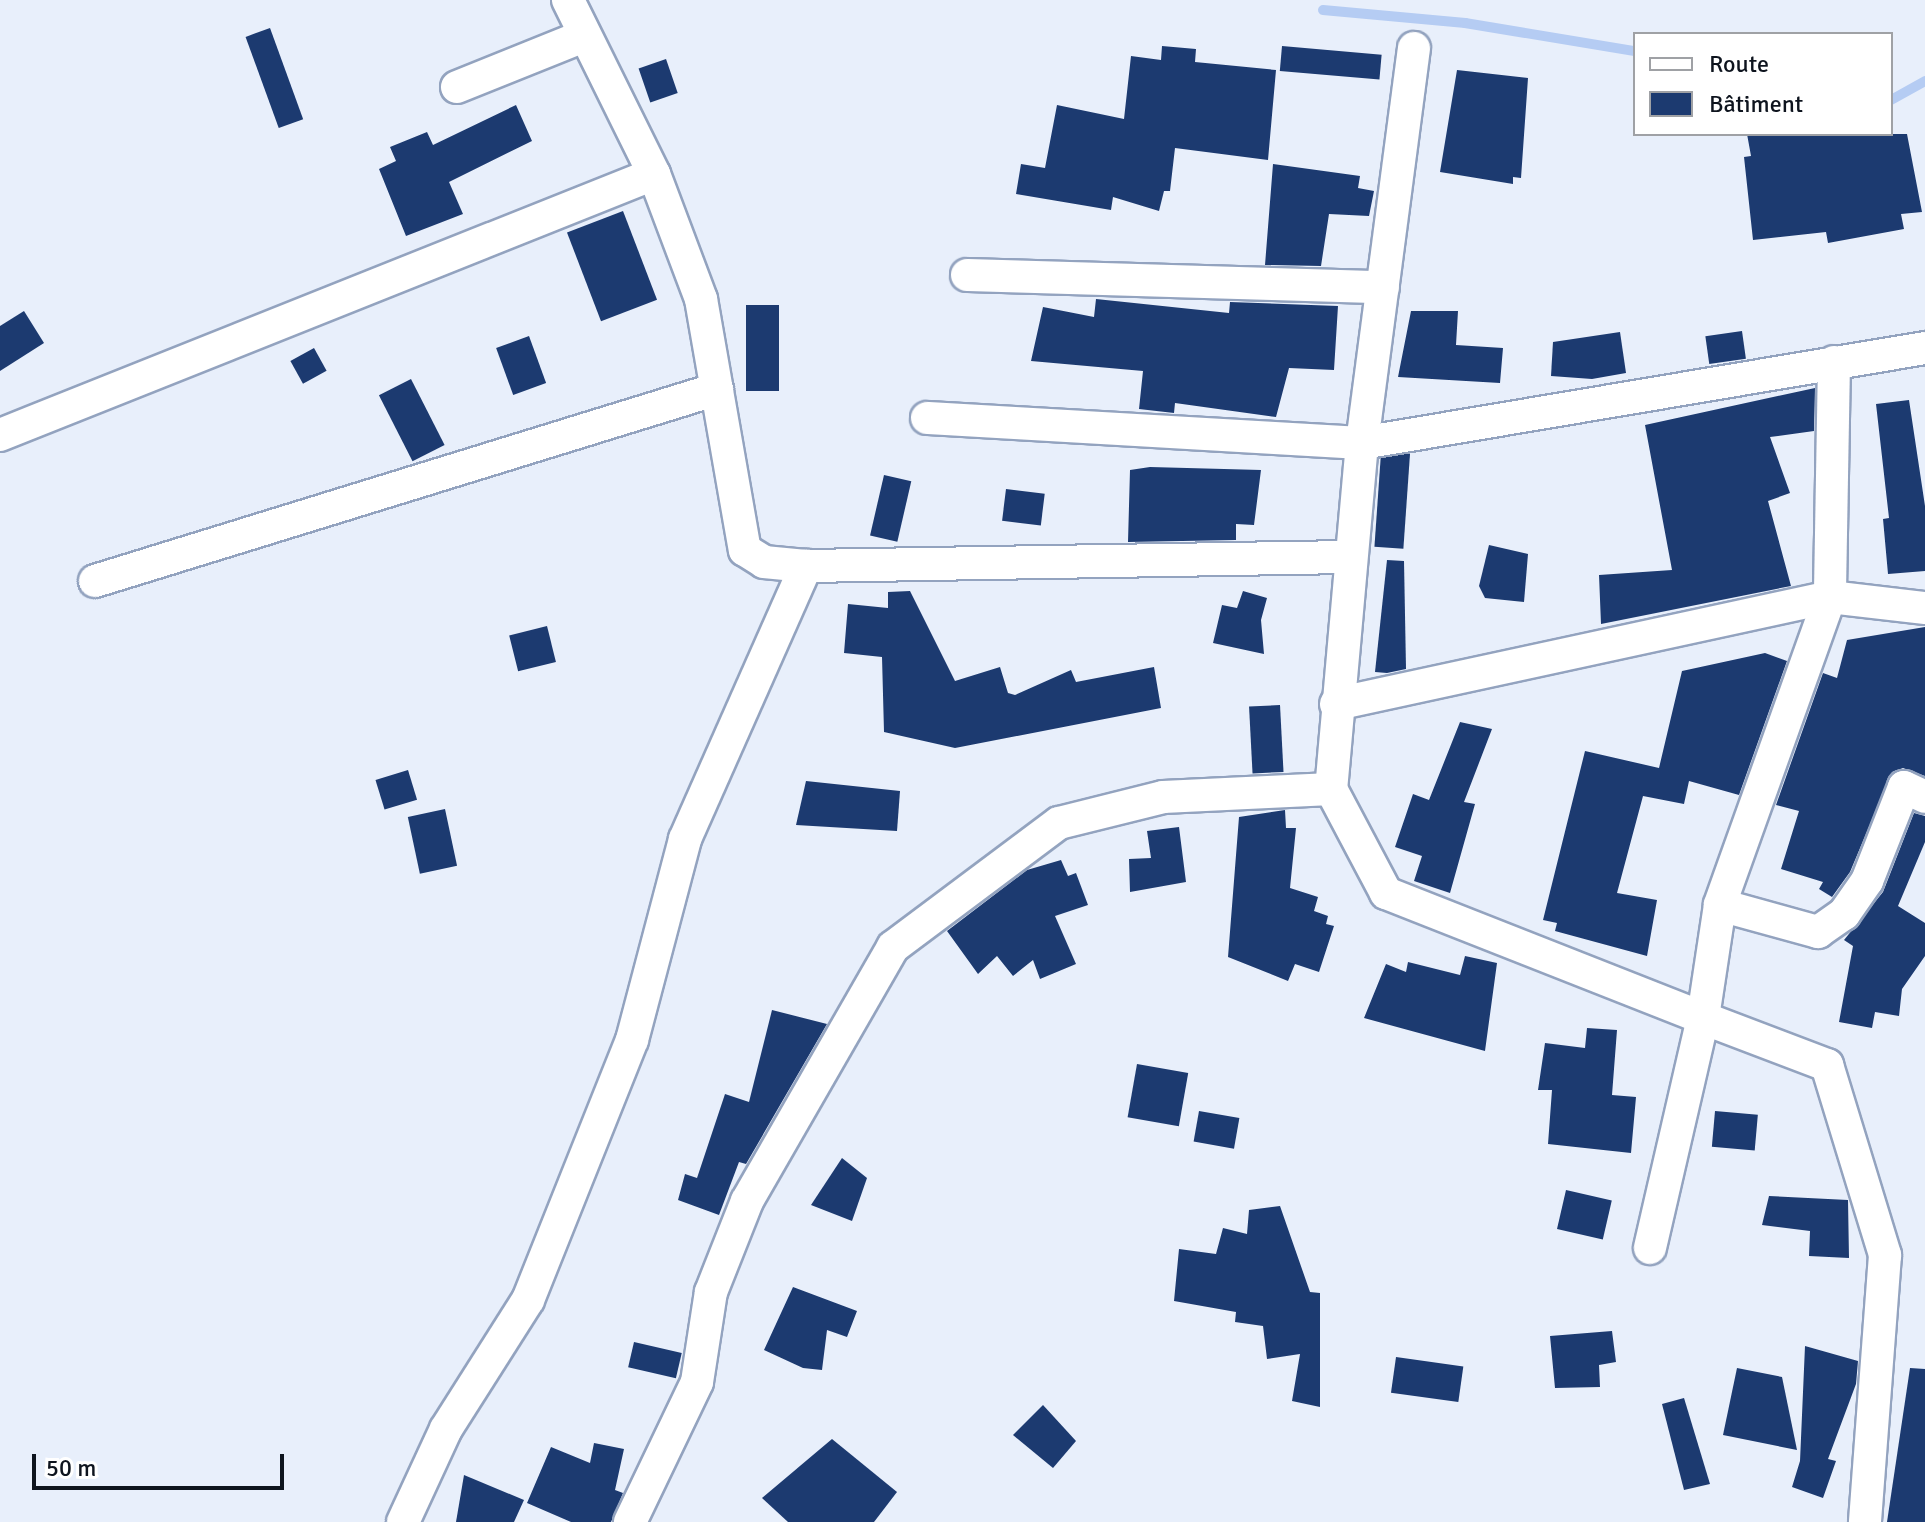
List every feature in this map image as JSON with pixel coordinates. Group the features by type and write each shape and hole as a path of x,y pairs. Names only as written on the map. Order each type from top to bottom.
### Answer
{"street":[{"path":"568,0 654,174 701,299 745,550 764,562 806,566 1351,557"},
{"path":"457,87 584,36"},
{"path":"1414,48 1362,443 1336,704 1331,789 1386,893 1827,1065 1885,1255 1865,1522"},
{"path":"0,435 654,174"},
{"path":"967,275 1383,287"},
{"path":"927,418 1362,443 1925,348"},
{"path":"1650,1248 1703,1018 1720,905 1830,597 1834,362"},
{"path":"95,581 717,389"},
{"path":"403,1522 446,1429 528,1300 632,1040 685,839 806,566"},
{"path":"1336,704 1830,597 1925,608"},
{"path":"1720,905 1818,932 1844,914 1867,881 1904,787 1925,797"},
{"path":"630,1522 697,1382 711,1292 747,1201 893,947 1059,823 1163,797 1331,789"}],"building":[{"path":"270,28 303,119 279,128 246,37"},
{"path":"1162,46 1196,49 1195,62 1276,70 1268,160 1175,148 1170,191 1164,191 1159,211 1113,197 1111,210 1016,194 1021,164 1045,168 1057,105 1124,119 1131,56 1161,60"},
{"path":"1282,46 1382,55 1379,80 1280,71"},
{"path":"666,59 678,93 650,102 639,68"},
{"path":"1457,70 1528,78 1521,178 1513,177 1513,184 1440,172"},
{"path":"516,105 532,141 449,182 463,214 406,236 379,169 396,161 390,147 427,132 433,145"},
{"path":"1907,134 1922,212 1901,214 1904,229 1828,243 1826,232 1753,240 1744,157 1751,156 1747,136"},
{"path":"1273,164 1360,176 1358,188 1374,191 1369,216 1329,214 1321,266 1265,265"},
{"path":"623,211 657,300 601,321 567,233"},
{"path":"1096,299 1229,313 1230,302 1338,306 1334,370 1289,368 1276,417 1175,403 1174,413 1139,409 1143,371 1031,361 1043,307 1094,317"},
{"path":"746,305 779,305 779,391 746,391"},
{"path":"24,311 44,343 0,371 0,326"},
{"path":"1411,311 1458,311 1456,345 1503,348 1500,383 1398,377"},
{"path":"1742,331 1746,359 1709,364 1705,336"},
{"path":"1620,332 1626,373 1592,379 1551,376 1553,342"},
{"path":"529,336 546,383 513,395 496,348"},
{"path":"314,348 327,371 303,384 290,361"},
{"path":"411,379 445,445 413,461 379,395"},
{"path":"1815,388 1814,431 1770,437 1790,493 1768,501 1791,586 1601,624 1599,575 1672,570 1645,425"},
{"path":"1909,400 1925,506 1925,571 1888,574 1883,519 1889,518 1876,404"},
{"path":"1381,452 1410,454 1403,549 1374,547"},
{"path":"1150,467 1261,470 1254,525 1236,524 1236,540 1128,542 1130,470"},
{"path":"884,475 911,481 897,542 870,535"},
{"path":"1006,489 1045,494 1041,526 1002,521"},
{"path":"1489,545 1528,554 1524,602 1485,598 1479,586"},
{"path":"1387,560 1404,561 1406,669 1387,673 1375,672"},
{"path":"910,591 955,681 1000,667 1008,693 1015,695 1071,670 1076,682 1154,667 1161,708 955,748 884,732 882,657 844,653 848,604 888,608 888,592"},
{"path":"1243,591 1267,598 1261,620 1264,654 1213,643 1222,605 1237,608"},
{"path":"547,626 556,662 518,671 509,635"},
{"path":"1925,627 1925,776 1903,768 1892,772 1850,872 1832,897 1819,889 1823,882 1781,869 1799,811 1776,805 1823,673 1837,678 1847,640"},
{"path":"1765,653 1787,661 1739,795 1689,781 1684,804 1643,796 1617,893 1657,900 1647,956 1555,931 1557,923 1543,920 1585,751 1659,768 1682,671"},
{"path":"1280,705 1284,772 1253,774 1249,707"},
{"path":"1460,722 1492,729 1464,802 1475,804 1450,893 1414,881 1422,856 1395,847 1413,794 1429,800"},
{"path":"408,770 417,800 385,810 375,780"},
{"path":"806,781 900,791 897,831 796,825"},
{"path":"445,809 457,866 420,874 408,817"},
{"path":"1285,810 1286,828 1296,828 1290,888 1318,897 1314,911 1328,916 1326,924 1334,926 1319,972 1295,964 1288,981 1228,957 1239,817"},
{"path":"1914,813 1925,816 1925,842 1898,906 1925,923 1925,956 1902,989 1899,1016 1875,1012 1872,1028 1839,1022 1853,946 1844,940 1883,892"},
{"path":"1179,827 1186,882 1130,892 1129,859 1151,858 1147,831"},
{"path":"1061,860 1068,876 1076,873 1088,905 1055,916 1076,964 1040,979 1033,960 1013,976 997,956 978,974 947,931 1027,870"},
{"path":"1465,956 1497,963 1485,1051 1364,1018 1386,964 1406,972 1408,962 1460,975"},
{"path":"772,1010 827,1024 746,1164 739,1162 719,1215 678,1200 685,1174 697,1178 725,1094 749,1102"},
{"path":"1587,1028 1617,1030 1612,1095 1636,1097 1631,1153 1548,1144 1552,1090 1538,1090 1545,1043 1585,1048"},
{"path":"1137,1064 1188,1073 1179,1126 1128,1117"},
{"path":"1199,1111 1239,1118 1234,1149 1194,1142"},
{"path":"1715,1111 1758,1115 1755,1151 1712,1147"},
{"path":"842,1158 867,1178 852,1221 811,1205"},
{"path":"1566,1190 1612,1201 1603,1240 1557,1229"},
{"path":"1769,1196 1848,1200 1849,1258 1809,1256 1810,1231 1762,1225"},
{"path":"1280,1206 1310,1292 1320,1293 1320,1407 1292,1401 1300,1354 1267,1359 1263,1326 1235,1322 1236,1312 1174,1301 1179,1249 1216,1254 1223,1228 1247,1234 1249,1210"},
{"path":"793,1287 857,1311 847,1337 827,1330 822,1370 803,1368 764,1350"},
{"path":"1612,1331 1616,1362 1599,1365 1600,1387 1555,1388 1550,1336"},
{"path":"634,1342 682,1353 676,1378 628,1367"},
{"path":"1805,1346 1858,1361 1856,1384 1828,1459 1836,1461 1823,1498 1792,1487 1800,1461"},
{"path":"1396,1357 1463,1366 1458,1402 1391,1393"},
{"path":"1737,1368 1782,1377 1797,1450 1723,1435"},
{"path":"1910,1368 1925,1369 1925,1522 1887,1522"},
{"path":"1684,1398 1710,1484 1684,1490 1662,1404"},
{"path":"1043,1405 1076,1441 1053,1468 1013,1435"},
{"path":"832,1439 897,1492 874,1522 788,1522 762,1498"},
{"path":"594,1443 624,1449 615,1490 623,1493 611,1522 571,1522 527,1503 551,1447 590,1463"},
{"path":"464,1475 524,1500 514,1522 456,1522"}],"waterway":[{"path":"1323,10 1465,23 1633,51"},
{"path":"1893,99 1925,81"}]}
